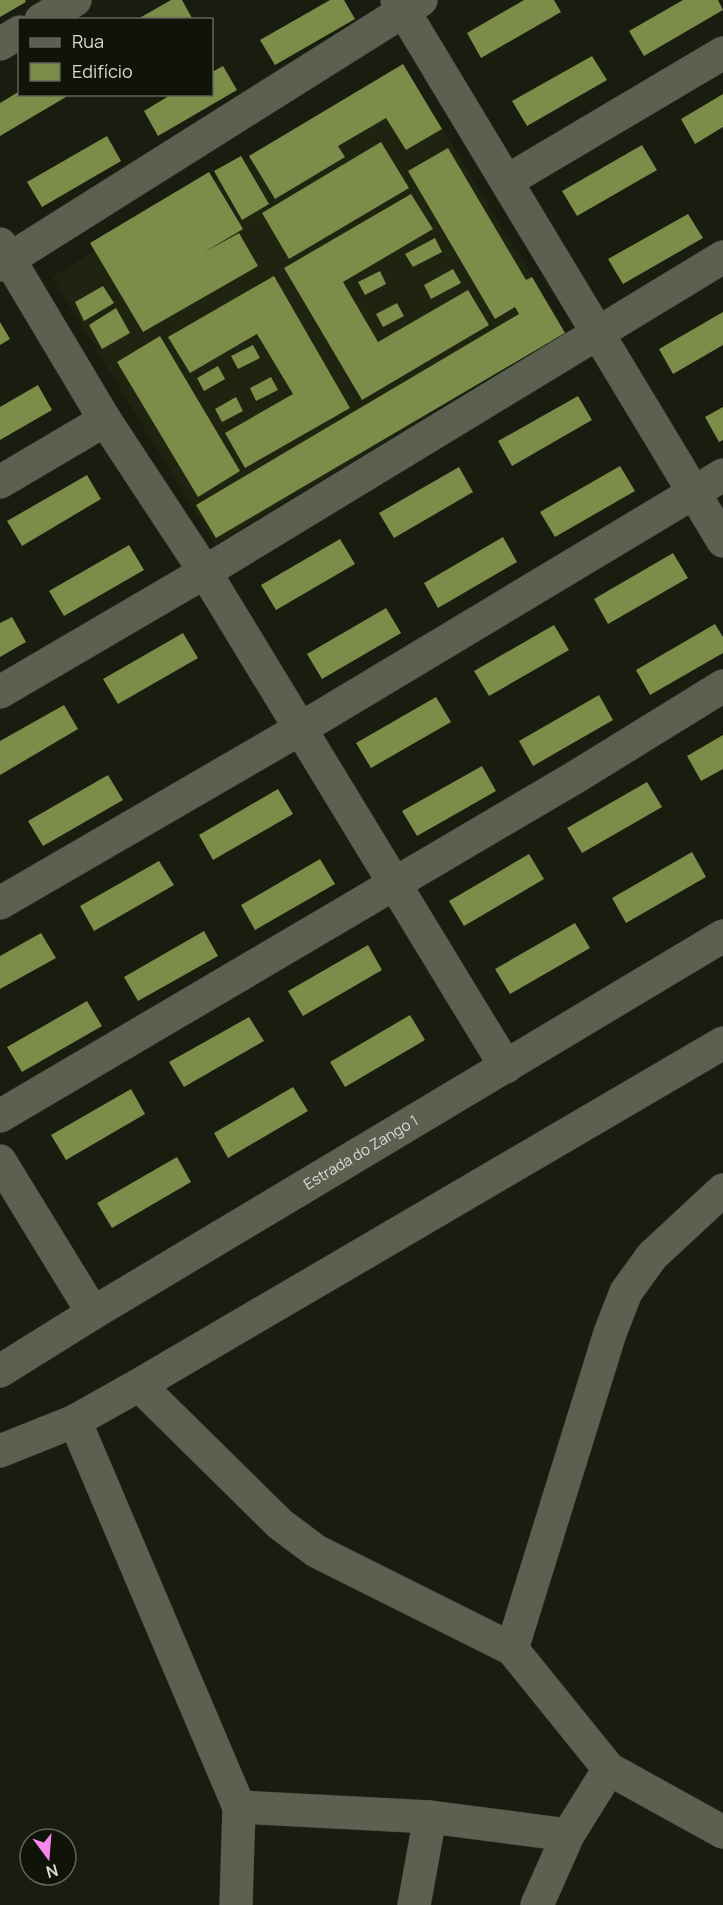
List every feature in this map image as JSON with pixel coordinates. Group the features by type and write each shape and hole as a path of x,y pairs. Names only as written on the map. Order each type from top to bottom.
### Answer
{"street":[{"path":"44,18 75,0"},
{"path":"506,1067 205,572 105,420 3,256 407,4 507,181 723,541"},
{"path":"0,44 18,33"},
{"path":"507,181 723,53"},
{"path":"0,692 205,572 723,257"},
{"path":"0,482 105,420"},
{"path":"0,903 300,729 723,475"},
{"path":"0,1116 579,775 723,686"},
{"name":"Estrada do Zango 1","path":"0,1371 723,936"},
{"path":"0,1451 75,1421 139,1385 723,1043"},
{"path":"0,1161 93,1313"},
{"path":"512,1649 610,1333 626,1292 652,1256 723,1190"},
{"path":"139,1385 280,1524 316,1551 512,1649 609,1769 723,1832"},
{"path":"75,1421 238,1807 236,1905"},
{"path":"537,1905 568,1834 609,1769"},
{"path":"238,1807 430,1817 568,1834"},
{"path":"414,1905 430,1817"}],"shaded area":[{"path":"403,64 566,332 215,544 52,277"}],"building":[{"path":"0,0 25,0 26,2 0,17"},
{"path":"171,0 182,0 192,18 140,18"},
{"path":"330,0 344,0 355,19 275,65 260,40"},
{"path":"524,0 554,0 561,12 481,58 467,33"},
{"path":"683,0 718,0 723,10 644,56 629,31"},
{"path":"592,56 607,80 527,126 512,101"},
{"path":"403,64 442,129 406,150 386,118 338,146 345,157 275,199 249,156"},
{"path":"223,66 237,90 158,136 144,111 169,96 213,96 213,71"},
{"path":"18,92 18,96 68,96 0,136 0,103"},
{"path":"723,94 723,127 695,144 681,119"},
{"path":"107,136 121,161 42,207 27,182"},
{"path":"381,142 409,188 289,259 262,213"},
{"path":"642,145 657,170 577,216 562,191"},
{"path":"448,148 526,280 532,277 565,333 216,538 196,505 519,314 515,307 495,319 408,171"},
{"path":"241,156 269,204 242,220 214,171"},
{"path":"209,172 243,229 203,253 239,233 258,266 143,332 90,243"},
{"path":"411,194 433,229 343,282 378,342 468,290 489,325 362,400 284,268"},
{"path":"688,214 703,238 623,284 608,259"},
{"path":"435,238 442,252 413,267 405,254"},
{"path":"453,269 461,283 431,299 424,285"},
{"path":"380,271 386,284 365,295 358,282"},
{"path":"274,276 350,408 245,468 225,433 293,394 257,334 190,373 168,337"},
{"path":"103,286 114,303 84,321 75,302"},
{"path":"397,303 404,316 383,327 376,314"},
{"path":"116,308 130,333 102,349 89,325"},
{"path":"723,312 723,345 673,374 659,349"},
{"path":"0,322 10,339 0,345"},
{"path":"160,336 240,471 198,497 117,362"},
{"path":"253,345 260,358 238,369 231,356"},
{"path":"218,366 225,379 204,391 197,378"},
{"path":"271,377 278,390 256,401 250,388"},
{"path":"38,385 52,410 0,440 0,407"},
{"path":"578,396 592,420 512,466 498,441"},
{"path":"236,397 243,411 222,422 215,409"},
{"path":"723,407 723,440 719,442 705,417"},
{"path":"620,466 635,491 555,537 540,512"},
{"path":"459,467 473,492 394,538 379,513"},
{"path":"87,475 101,499 22,546 7,521"},
{"path":"503,537 517,562 438,608 424,583"},
{"path":"340,539 355,564 276,610 261,585"},
{"path":"129,545 144,570 64,616 49,591"},
{"path":"673,553 688,578 608,624 594,599"},
{"path":"386,608 401,633 322,679 307,654"},
{"path":"12,617 26,642 0,657 0,623"},
{"path":"715,624 723,637 723,653 650,695 636,670"},
{"path":"554,625 569,650 489,696 474,671"},
{"path":"183,633 198,658 118,704 103,679"},
{"path":"599,695 613,720 533,766 519,741"},
{"path":"436,697 451,722 371,768 356,743"},
{"path":"64,705 78,729 0,775 0,741"},
{"path":"723,735 723,769 701,781 687,756"},
{"path":"482,766 496,791 417,836 402,811"},
{"path":"108,775 123,800 43,846 28,821"},
{"path":"647,782 662,807 582,853 567,828"},
{"path":"278,789 293,814 213,860 199,835"},
{"path":"692,852 706,877 626,923 612,898"},
{"path":"529,854 544,879 464,926 449,901"},
{"path":"320,859 335,884 255,930 241,905"},
{"path":"159,861 174,885 94,931 80,906"},
{"path":"575,923 590,948 510,994 495,969"},
{"path":"204,931 218,956 138,1001 124,977"},
{"path":"41,933 56,958 0,989 0,956"},
{"path":"368,945 382,970 303,1016 288,991"},
{"path":"87,1001 102,1026 22,1072 7,1047"},
{"path":"410,1015 425,1040 345,1087 330,1062"},
{"path":"249,1017 264,1041 184,1087 169,1062"},
{"path":"293,1087 308,1111 228,1158 214,1133"},
{"path":"131,1089 145,1114 66,1160 51,1135"},
{"path":"177,1157 191,1182 112,1228 97,1203"}]}
